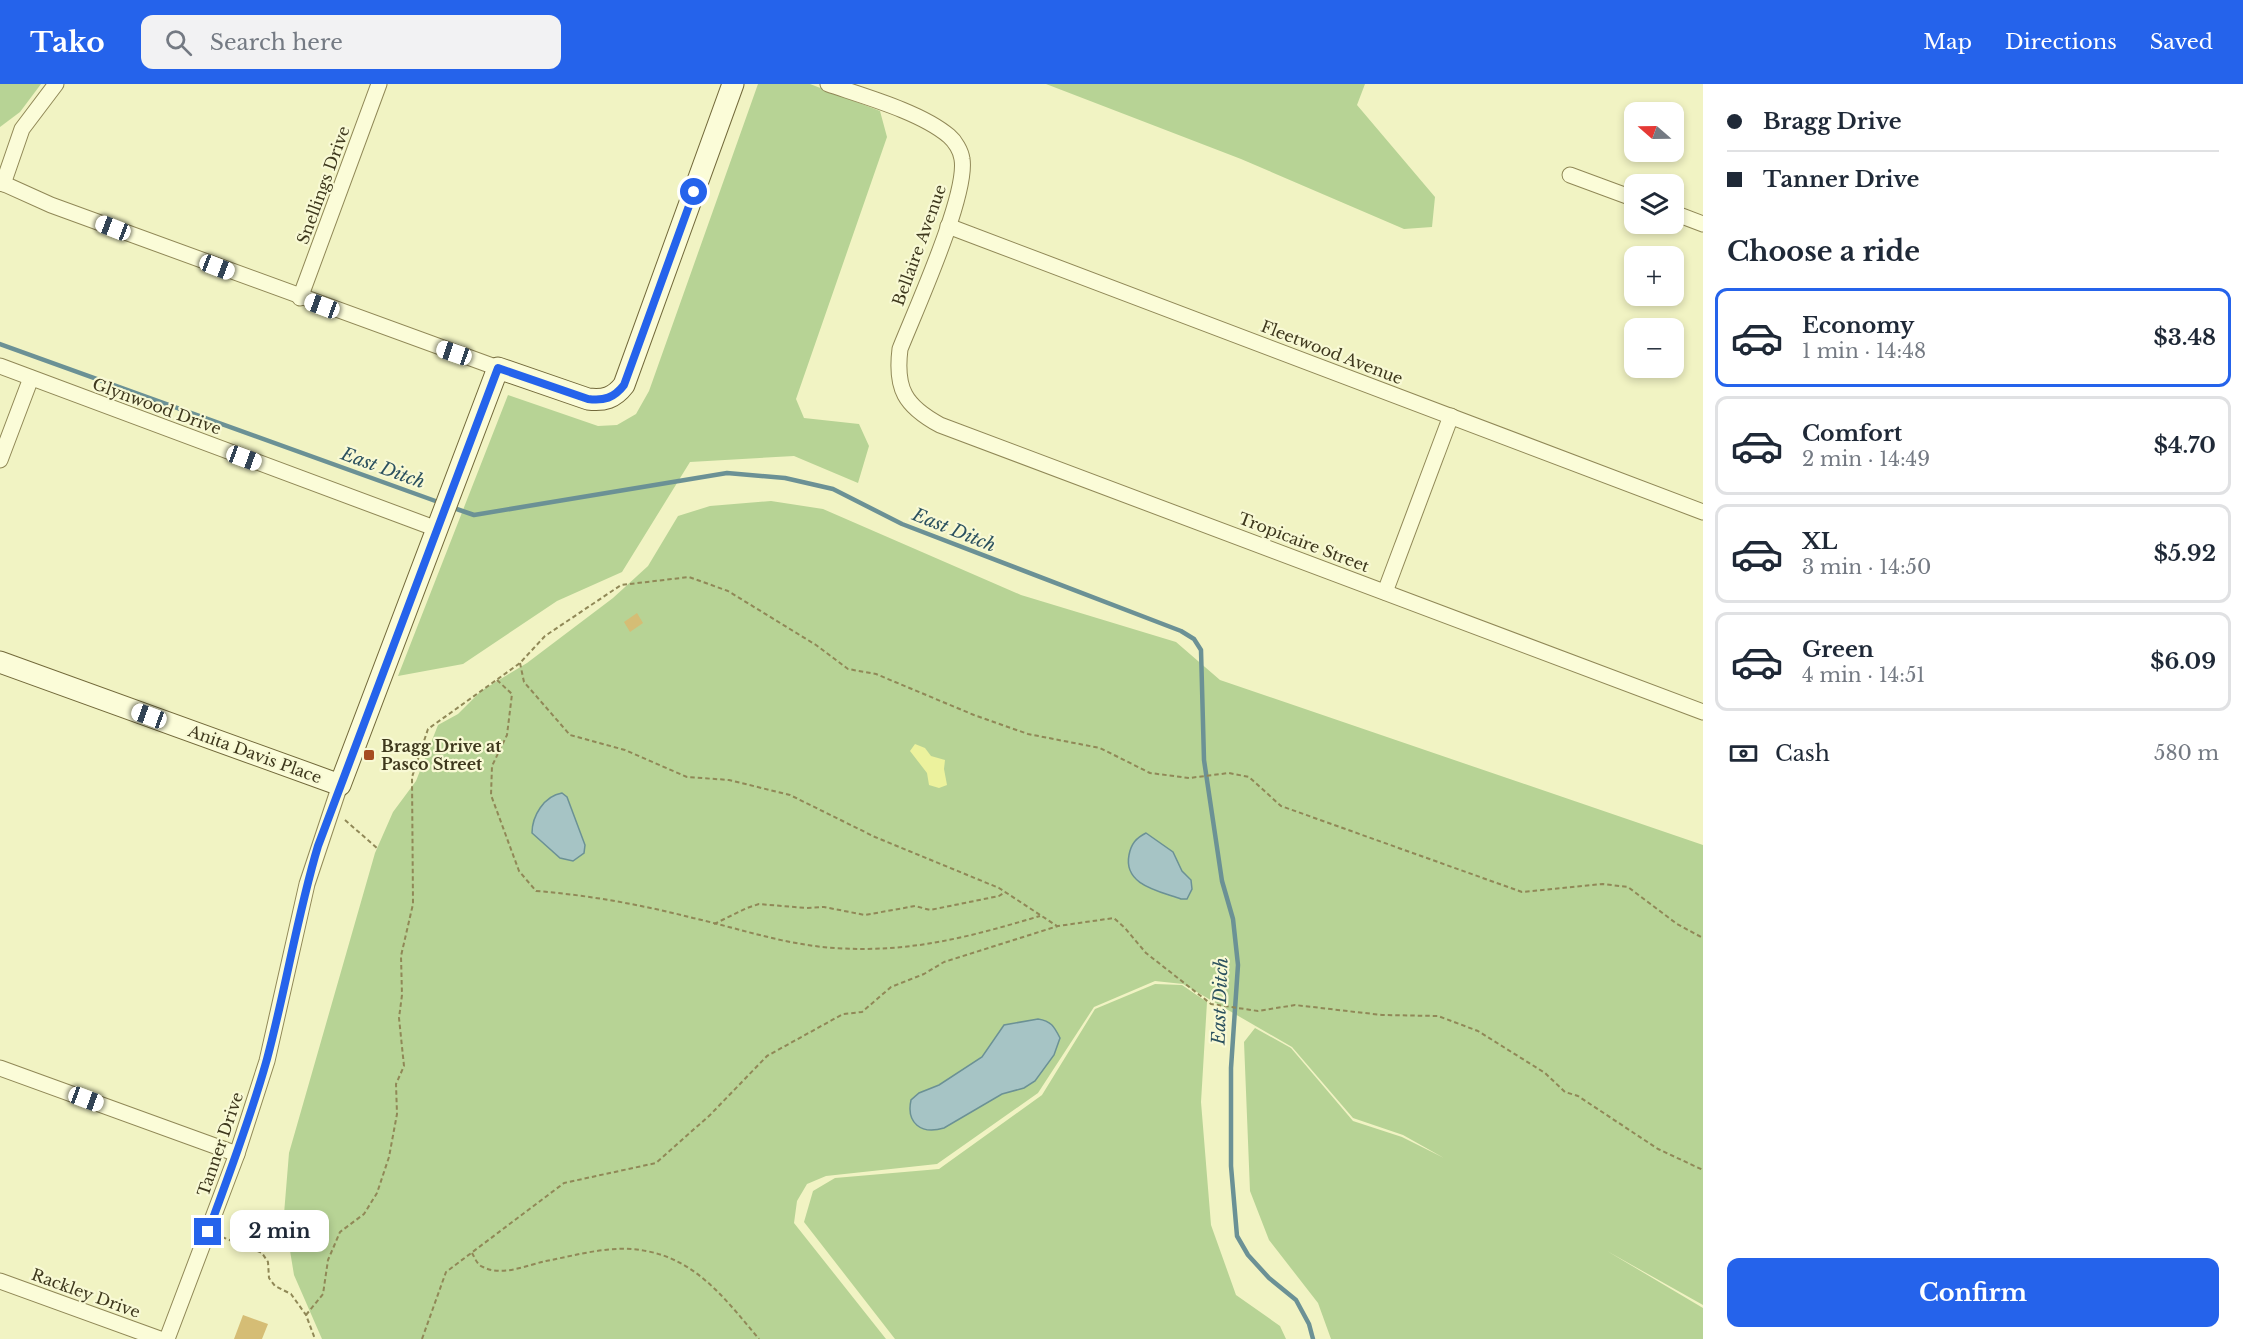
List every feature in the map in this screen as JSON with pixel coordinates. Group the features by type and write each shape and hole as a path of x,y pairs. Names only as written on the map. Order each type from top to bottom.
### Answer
{"street":[{"path":"56,84 22,129 2,183 51,205 300,298 599,401 612,396 624,385 733,84"},
{"name":"Snellings Drive","path":"300,298 379,84"},
{"name":"Bellaire Avenue","path":"828,84 884,103 930,124 952,138 963,160 962,175 948,226 900,349 898,366 902,392"},
{"path":"1570,175 1624,195"},
{"path":"1684,217 1703,224"},
{"name":"Fleetwood Avenue","path":"948,226 1703,512"},
{"name":"Glynwood Drive","path":"0,366 439,522"},
{"path":"340,785 498,368"},
{"path":"0,460 31,378"},
{"name":"Tropicaire Street","path":"902,392 914,407 940,424 1703,712"},
{"path":"1385,592 1451,416"},
{"name":"Anita Davis Place","path":"0,662 340,785"},
{"name":"Tanner Drive","path":"167,1339 237,1154 267,1061 307,884 340,785"},
{"path":"0,1068 237,1154"},
{"name":"Rackley Drive","path":"0,1281 160,1339"}],"path":[{"path":"306,1314 323,1294 328,1260 340,1232 364,1214 377,1193 389,1157 397,1114 396,1084 404,1065 399,1018 402,995 401,956 413,904 412,777 428,729 520,663 545,636 621,585 689,577 728,591 745,600 816,645 848,669 876,674 974,715 1028,734 1100,748 1150,773 1189,778 1229,773 1249,777 1281,806 1522,892 1603,884 1628,887 1677,924 1703,938"},
{"path":"520,663 524,682 570,735 625,750 687,777 729,780 790,795 875,837 1005,892 1058,926"},
{"path":"496,679 512,694 507,735 492,766 491,795 519,871 536,891 566,893 714,924 768,939 834,948 905,948 966,938 1040,916"},
{"path":"332,808 377,848"},
{"path":"714,924 759,904 806,908 824,907 866,915 915,906 930,910 999,897 1005,892"},
{"path":"422,1339 446,1272 564,1183 656,1163 710,1115 767,1056 843,1014 862,1012 891,987 924,974 944,962 1058,926 1114,918 1146,953 1211,1004 1268,1011 1295,1005 1382,1015 1438,1016 1478,1031 1545,1073 1565,1092 1578,1096 1658,1149 1703,1170"},
{"path":"208,1232 261,1253 268,1262 269,1278 275,1286 291,1294 306,1314 315,1339"},
{"path":"472,1253 478,1264 491,1270 528,1267 605,1250 646,1251 663,1256 703,1276 759,1339"}],"shaded area":[{"path":"0,84 41,84 20,112 0,127"},
{"path":"758,84 810,84 880,111 887,137 796,399 804,418 859,424 869,446 858,483 794,456 690,462 622,572 557,601 463,664 398,676 508,395 598,426 617,425 636,414 649,391"},
{"path":"1046,84 1365,84 1357,105 1435,197 1432,227 1404,229 1241,159"},
{"path":"771,501 823,509 1021,595 1176,642 1220,680 1703,845 1703,1305 1607,1251 1703,1308 1703,1339 1331,1339 1318,1303 1269,1240 1250,1191 1244,1042 1255,1028 1291,1048 1353,1121 1402,1137 1444,1158 1403,1135 1353,1118 1292,1047 1183,984 1155,981 1094,1007 1038,1093 937,1164 826,1176 807,1184 797,1201 794,1223 886,1339 322,1339 294,1275 284,1214 289,1153 375,853 393,812 416,781 438,725 458,714 481,691 527,663 613,598 648,566 678,516 710,506"},
{"path":"1155,984 1182,985 1207,1002 1201,1102 1211,1225 1236,1295 1280,1326 1286,1339 895,1339 804,1222 813,1191 835,1178 939,1169 1042,1095 1095,1009"}],"sand":[{"path":"915,744 925,748 931,756 945,760 947,785 939,788 929,785 927,773 910,751"}],"water":[{"path":"562,793 567,797 585,845 584,853 573,861 560,858 532,833 534,820 540,808 550,798"},
{"path":"1146,833 1173,852 1182,871 1191,880 1192,889 1187,899 1153,889 1137,880 1132,873 1129,865 1131,848 1137,839"},
{"path":"1038,1019 1052,1025 1060,1038 1054,1055 1035,1081 1024,1088 1002,1094 944,1128 928,1130 913,1121 911,1100 919,1093 939,1085 982,1057 1004,1025"}],"building":[{"path":"637,613 643,623 630,632 624,622"},
{"path":"243,1315 268,1324 262,1339 234,1339"}],"waterway":[{"name":"East Ditch","path":"0,344 441,503"},
{"name":"East Ditch","path":"451,507 474,515 727,473 785,478 833,489 902,524 1181,631 1194,639 1201,650 1204,760 1222,881 1233,919 1238,965 1231,1068 1231,1166 1237,1236 1248,1255 1269,1278 1296,1300 1309,1324 1313,1339"}],"place":[{"name":"Bragg Drive at Pasco Street","path":"369,755"}],"route":[{"path":"208,1232 237,1154 267,1061 307,884 318,846 498,368 588,399 599,401 617,394 624,385 694,192"}]}
